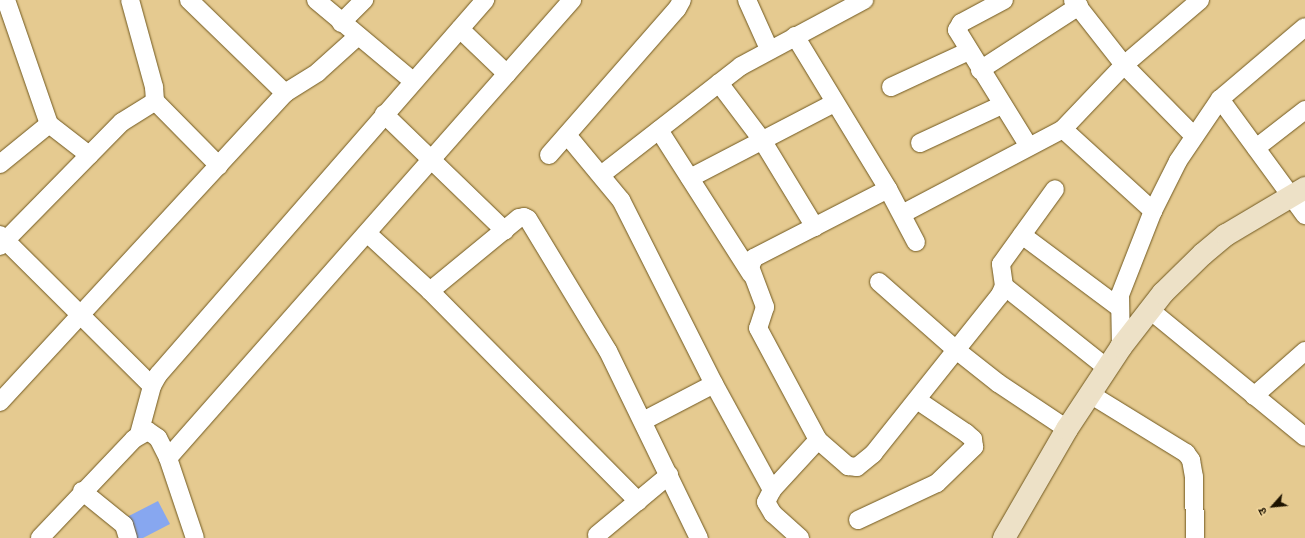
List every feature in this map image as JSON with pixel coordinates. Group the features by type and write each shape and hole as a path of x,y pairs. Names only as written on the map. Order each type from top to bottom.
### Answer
{"street":[{"path":"6,0 49,124 89,155"},
{"path":"130,0 154,87 155,101 219,166"},
{"path":"189,0 285,93"},
{"path":"316,0 341,23 413,81"},
{"path":"341,23 364,0"},
{"path":"139,434 152,386 384,114 485,0"},
{"path":"550,155 677,9 682,0"},
{"path":"747,0 769,49"},
{"path":"601,175 719,83 769,49 864,0"},
{"path":"1004,0 957,27 958,34 1028,145"},
{"path":"902,214 1028,145 1063,129 1124,65 1200,0"},
{"path":"168,458 507,74 566,2"},
{"path":"980,70 1076,3 1124,65 1194,136"},
{"path":"1121,347 1120,295 1153,211 1194,136 1220,99 1305,27"},
{"path":"460,29 507,74"},
{"path":"0,402 83,314 285,93 318,72 358,36"},
{"path":"795,36 834,103 888,189 916,242"},
{"path":"891,87 969,51"},
{"path":"719,83 762,140 815,227"},
{"path":"1220,99 1256,148 1298,192 1305,215"},
{"path":"152,386 83,314 2,240 125,119 155,101"},
{"path":"690,178 834,103"},
{"path":"920,143 1002,105"},
{"path":"1256,148 1305,110"},
{"path":"384,114 504,231"},
{"path":"0,164 49,124"},
{"path":"1063,129 1153,211"},
{"path":"659,130 751,274 765,307 758,328 818,440 848,466 857,467 873,454 917,400 955,349 1000,295 1004,286 1002,264 1055,189"},
{"path":"567,135 621,200 714,384 772,490"},
{"path":"751,274 750,267 754,258 888,189"},
{"path":"1004,538 1067,429 1121,347 1163,293 1203,254 1226,235 1298,192"},
{"path":"430,291 504,231 524,217 532,224 608,351 699,538"},
{"path":"367,233 430,291 638,501"},
{"path":"1022,235 1120,308"},
{"path":"879,282 955,349 998,383 1067,429"},
{"path":"1004,286 1107,368"},
{"path":"1150,310 1305,437"},
{"path":"1254,396 1305,351"},
{"path":"643,421 714,384"},
{"path":"1090,394 1186,453 1191,460 1194,477 1195,538"},
{"path":"858,520 937,483 974,447 973,439 966,433 917,400"},
{"path":"40,538 82,491 139,434 148,431 158,438 168,458 195,538"},
{"path":"800,538 767,507 766,502 772,490 818,440"},
{"path":"597,536 669,475"},
{"path":"82,491 124,525 128,538"}],"building":[{"path":"158,501 170,524 143,538 133,538 123,519"}]}
